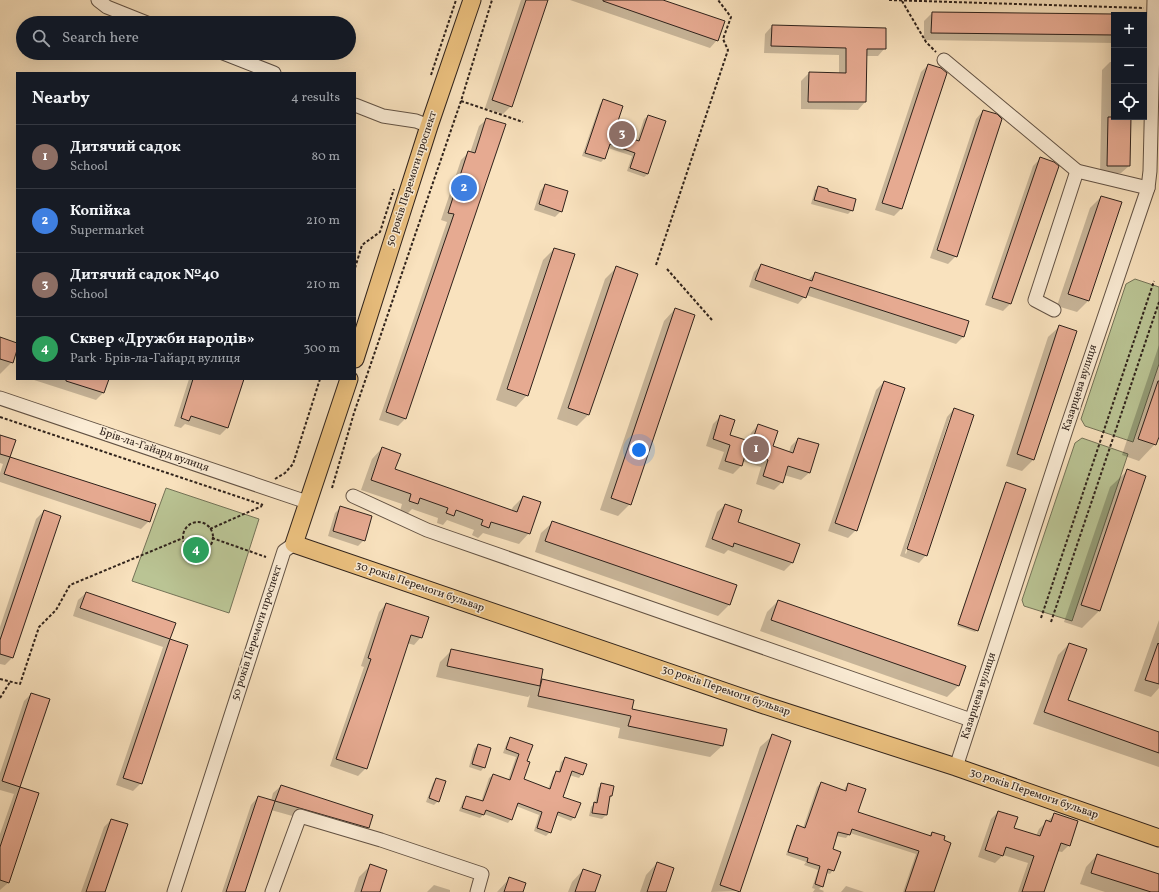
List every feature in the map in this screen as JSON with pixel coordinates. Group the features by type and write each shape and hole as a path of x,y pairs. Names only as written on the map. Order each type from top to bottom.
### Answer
{"main road":[{"name":"50 років Перемоги проспект","path":"356,357 429,126 472,0"},
{"name":"50 років Перемоги проспект","path":"294,544 349,380"},
{"name":"30 років Перемоги бульвар","path":"294,544 764,705 956,767 1159,838"}],"street":[{"path":"98,0 107,7 130,16"},
{"name":"Казарцева вулиця","path":"956,767 1075,404 1148,188 1150,171 1154,4"},
{"path":"241,60 271,72"},
{"path":"944,60 1077,171 1148,188"},
{"path":"356,105 383,116 429,126"},
{"path":"1054,310 1035,300 1077,171"},
{"name":"Брів-ла-Гайард вулиця","path":"0,398 307,502"},
{"path":"353,496 428,530 971,720"},
{"name":"50 років Перемоги проспект","path":"174,892 284,551 294,544"},
{"path":"272,892 300,816 380,840 482,874 476,892"}],"path":[{"path":"332,488 354,413 461,101 492,0"},
{"path":"656,265 728,50 724,39 731,17 718,0"},
{"path":"889,0 1154,4"},
{"path":"902,0 926,42 944,60"},
{"path":"461,101 523,122"},
{"path":"356,265 362,245 380,232 394,188"},
{"path":"667,269 712,320"},
{"path":"1040,618 1154,281"},
{"path":"1051,622 1159,302"},
{"path":"272,480 285,473 293,464 320,380"},
{"path":"0,418 263,505 210,529"},
{"path":"193,523 203,523 210,529 212,538 208,547 204,550 195,551 187,546 183,538 186,528 193,523"},
{"path":"0,679 20,684 39,627 56,610 70,585 183,538"},
{"path":"212,538 266,557"},
{"path":"0,698 10,682"}],"green space":[{"path":"1135,279 1159,287 1159,364 1133,442 1085,426 1081,419 1126,284"},
{"path":"1082,438 1128,454 1072,621 1024,606 1022,600 1075,443"},
{"path":"166,488 259,519 229,613 132,581"}],"building":[{"path":"526,0 548,0 512,107 492,100"},
{"path":"603,0 663,0 725,21 718,41"},
{"path":"932,12 1111,14 1111,35 931,33"},
{"path":"772,25 886,28 886,49 867,49 866,102 808,102 809,72 846,73 846,48 771,46"},
{"path":"928,64 941,68 947,73 902,209 882,203"},
{"path":"603,99 623,106 614,133 639,141 648,115 666,121 648,174 630,168 635,153 610,144 605,159 585,153"},
{"path":"983,110 997,114 1002,119 957,257 937,250"},
{"path":"1108,117 1111,117 1111,120 1131,120 1130,166 1107,166"},
{"path":"486,118 506,124 406,419 386,412 454,214 448,213 468,151 475,153"},
{"path":"1040,157 1054,162 1059,166 1011,304 992,298"},
{"path":"545,184 568,191 562,212 539,204"},
{"path":"818,186 828,189 828,191 856,199 853,211 814,200"},
{"path":"1101,196 1122,202 1089,301 1068,294"},
{"path":"554,248 575,254 528,396 507,389"},
{"path":"761,264 812,281 815,272 969,321 964,337 810,287 806,298 755,280"},
{"path":"616,266 638,274 589,415 568,408"},
{"path":"675,308 695,315 631,505 611,498"},
{"path":"1059,325 1077,331 1034,460 1017,454"},
{"path":"0,337 16,343 16,353 13,363 0,359"},
{"path":"66,380 109,380 104,393"},
{"path":"193,380 244,380 228,428 191,416 189,421 181,418"},
{"path":"884,381 905,388 857,531 835,523"},
{"path":"1158,381 1159,437 1156,445 1138,439"},
{"path":"954,408 974,415 927,556 907,549"},
{"path":"720,415 735,420 730,435 752,442 758,424 778,431 773,446 793,453 798,438 819,444 810,473 788,466 783,483 763,476 768,460 746,452 742,466 725,461 730,445 713,439"},
{"path":"0,435 16,440 10,457 0,454"},
{"path":"382,447 401,454 395,469 517,512 523,496 541,502 530,534 491,522 489,528 481,525 483,520 456,510 454,516 446,513 448,508 420,498 418,504 409,501 411,494 371,480"},
{"path":"10,457 156,504 150,522 4,474"},
{"path":"1127,469 1146,476 1100,611 1081,605"},
{"path":"1006,482 1026,489 978,631 958,624"},
{"path":"725,504 742,510 738,522 800,544 793,563 734,543 733,547 712,539"},
{"path":"340,506 372,516 365,541 333,531"},
{"path":"44,510 61,516 13,658 0,654 0,640"},
{"path":"552,521 737,585 730,605 545,541"},
{"path":"86,592 176,623 170,639 80,608"},
{"path":"778,600 966,666 959,686 771,620"},
{"path":"386,603 429,617 422,638 411,635 367,769 336,759 371,659 368,658"},
{"path":"170,639 188,645 142,784 123,778"},
{"path":"1069,643 1087,649 1068,700 1159,732 1159,753 1044,712"},
{"path":"1158,643 1159,644 1159,684 1145,680"},
{"path":"451,649 543,669 540,686 447,666"},
{"path":"542,679 634,700 632,709 727,729 723,746 628,726 631,716 538,696"},
{"path":"31,693 50,699 20,787 2,781"},
{"path":"772,734 791,741 740,892 720,885"},
{"path":"510,737 533,745 527,761 530,762 524,779 550,789 556,771 560,772 565,757 587,764 583,775 572,771 563,797 581,803 575,818 558,812 551,833 537,828 542,812 518,803 512,820 486,810 484,815 462,808 466,796 483,801 493,774 510,780 519,754 506,749"},
{"path":"478,744 491,748 485,768 472,764"},
{"path":"436,778 446,781 439,802 429,798"},
{"path":"821,782 846,791 848,783 866,789 858,812 931,836 932,832 945,836 944,840 951,843 934,892 905,892 919,851 852,829 850,835 838,832 833,849 841,852 834,871 828,869 823,887 815,884 820,866 807,862 808,858 788,852 797,825 805,828"},
{"path":"601,783 614,786 612,796 610,796 607,815 592,813 594,802 597,803"},
{"path":"281,785 373,815 369,828 275,801"},
{"path":"20,787 39,793 9,883 0,880 0,847"},
{"path":"258,796 275,801 245,892 226,892"},
{"path":"998,811 1018,817 1014,828 1040,836 1046,820 1051,822 1054,813 1078,821 1070,846 1061,843 1044,892 1022,892 1034,856 1006,847 1003,856 985,850"},
{"path":"111,819 128,824 105,892 86,892"},
{"path":"1097,854 1159,874 1159,892 1151,892 1091,873"},
{"path":"657,862 674,868 666,892 647,892"},
{"path":"370,864 387,870 380,892 361,892"},
{"path":"583,869 601,875 595,892 575,892"},
{"path":"509,877 526,883 523,892 504,892"}],"place":[{"name":"Дитячий садок №40","path":"622,134"},
{"name":"Копійка","path":"464,188"},
{"name":"Дитячий садок","path":"756,449"},
{"name":"Сквер «Дружби народів»","path":"196,550"}]}
